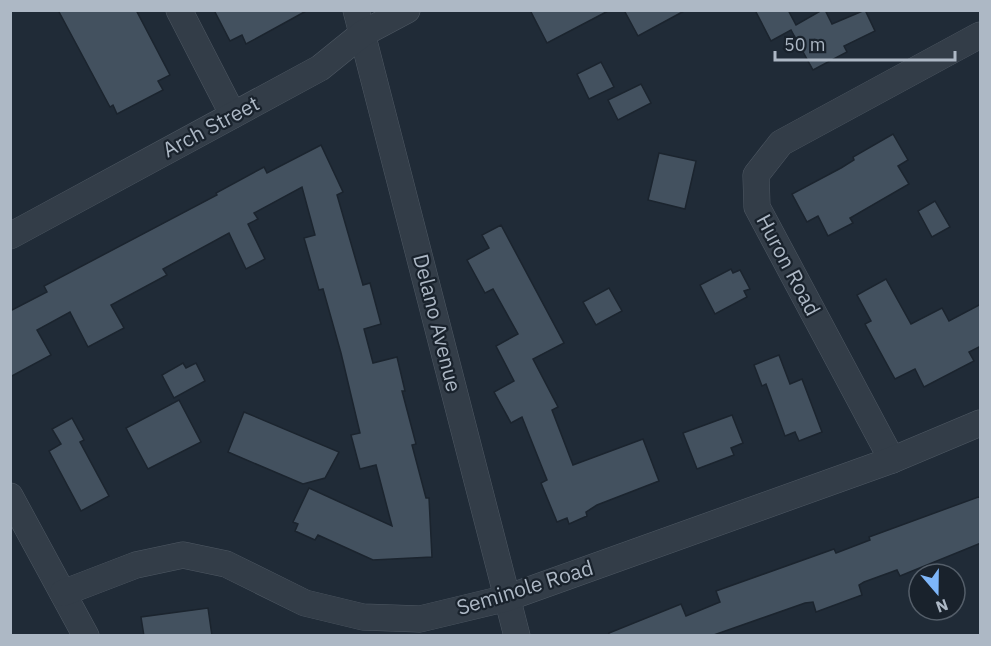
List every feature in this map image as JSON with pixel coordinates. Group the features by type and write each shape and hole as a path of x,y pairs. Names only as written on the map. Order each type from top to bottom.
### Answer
{"street":[{"path":"179,10 233,115"},
{"name":"Arch Street","path":"10,236 320,68 359,22 407,10"},
{"name":"Delano Avenue","path":"359,22 518,636"},
{"name":"Huron Road","path":"892,460 758,207 756,175 781,143 981,35"},
{"name":"Seminole Road","path":"63,593 136,565 183,555 226,564 304,603 363,617 420,619 507,598 892,460 981,423"},
{"path":"10,496 86,636"}],"building":[{"path":"58,10 136,10 170,75 158,81 163,90 117,114 113,105 110,107"},
{"path":"214,10 308,10 246,44 242,35 230,41"},
{"path":"530,10 610,10 547,43"},
{"path":"624,10 686,10 638,36"},
{"path":"755,10 788,10 796,25 822,10 825,10 832,24 865,10 875,31 844,46 847,52 813,70 791,30 771,41"},
{"path":"601,62 614,87 589,99 577,74"},
{"path":"641,84 651,103 618,120 608,100"},
{"path":"893,134 908,160 898,166 909,184 850,218 853,223 828,236 818,216 807,222 792,194 841,168 854,160 853,157"},
{"path":"321,145 343,192 337,195 363,285 370,283 381,324 364,329 373,363 397,357 405,391 402,391 416,444 412,445 426,498 429,498 432,557 373,560 318,535 315,540 295,531 298,524 293,522 309,488 392,526 376,465 360,469 351,435 360,433 341,353 323,289 319,290 304,238 315,235 302,187 254,213 258,219 248,224 265,259 246,269 229,233 163,269 167,275 111,305 124,328 88,347 70,312 37,330 51,355 10,377 10,311 47,292 44,286 217,195 216,193 264,167 267,173"},
{"path":"659,153 696,161 685,209 648,200"},
{"path":"935,201 950,227 932,237 918,211"},
{"path":"501,225 564,343 533,359 558,407 552,410 573,465 643,439 659,481 597,505 586,512 587,516 569,524 567,518 557,522 541,483 547,480 522,417 511,423 494,392 514,381 496,346 518,334 493,289 485,293 467,260 489,248 482,235"},
{"path":"731,269 733,273 740,270 750,289 744,291 747,297 715,314 700,285"},
{"path":"886,279 911,324 942,308 949,321 981,304 981,346 969,352 974,361 924,387 915,369 895,379 865,324 871,321 857,295"},
{"path":"609,288 622,311 596,325 583,302"},
{"path":"779,355 790,384 802,379 822,432 799,441 795,432 785,436 766,384 762,386 754,365"},
{"path":"183,363 186,368 196,363 205,381 174,398 162,375"},
{"path":"179,400 201,442 148,469 126,428"},
{"path":"244,412 339,452 325,478 303,484 228,452"},
{"path":"732,415 743,443 731,448 734,455 697,469 683,433"},
{"path":"72,418 84,440 80,442 109,496 81,511 49,451 61,444 52,429"},
{"path":"981,496 981,543 934,562 907,562 907,573 900,576 897,570 859,585 862,595 816,612 813,602 805,603 711,636 609,636 609,633 681,604 686,616 720,602 716,591 834,549 836,553 870,540 869,537"},
{"path":"208,608 212,636 144,636 141,617"}]}
